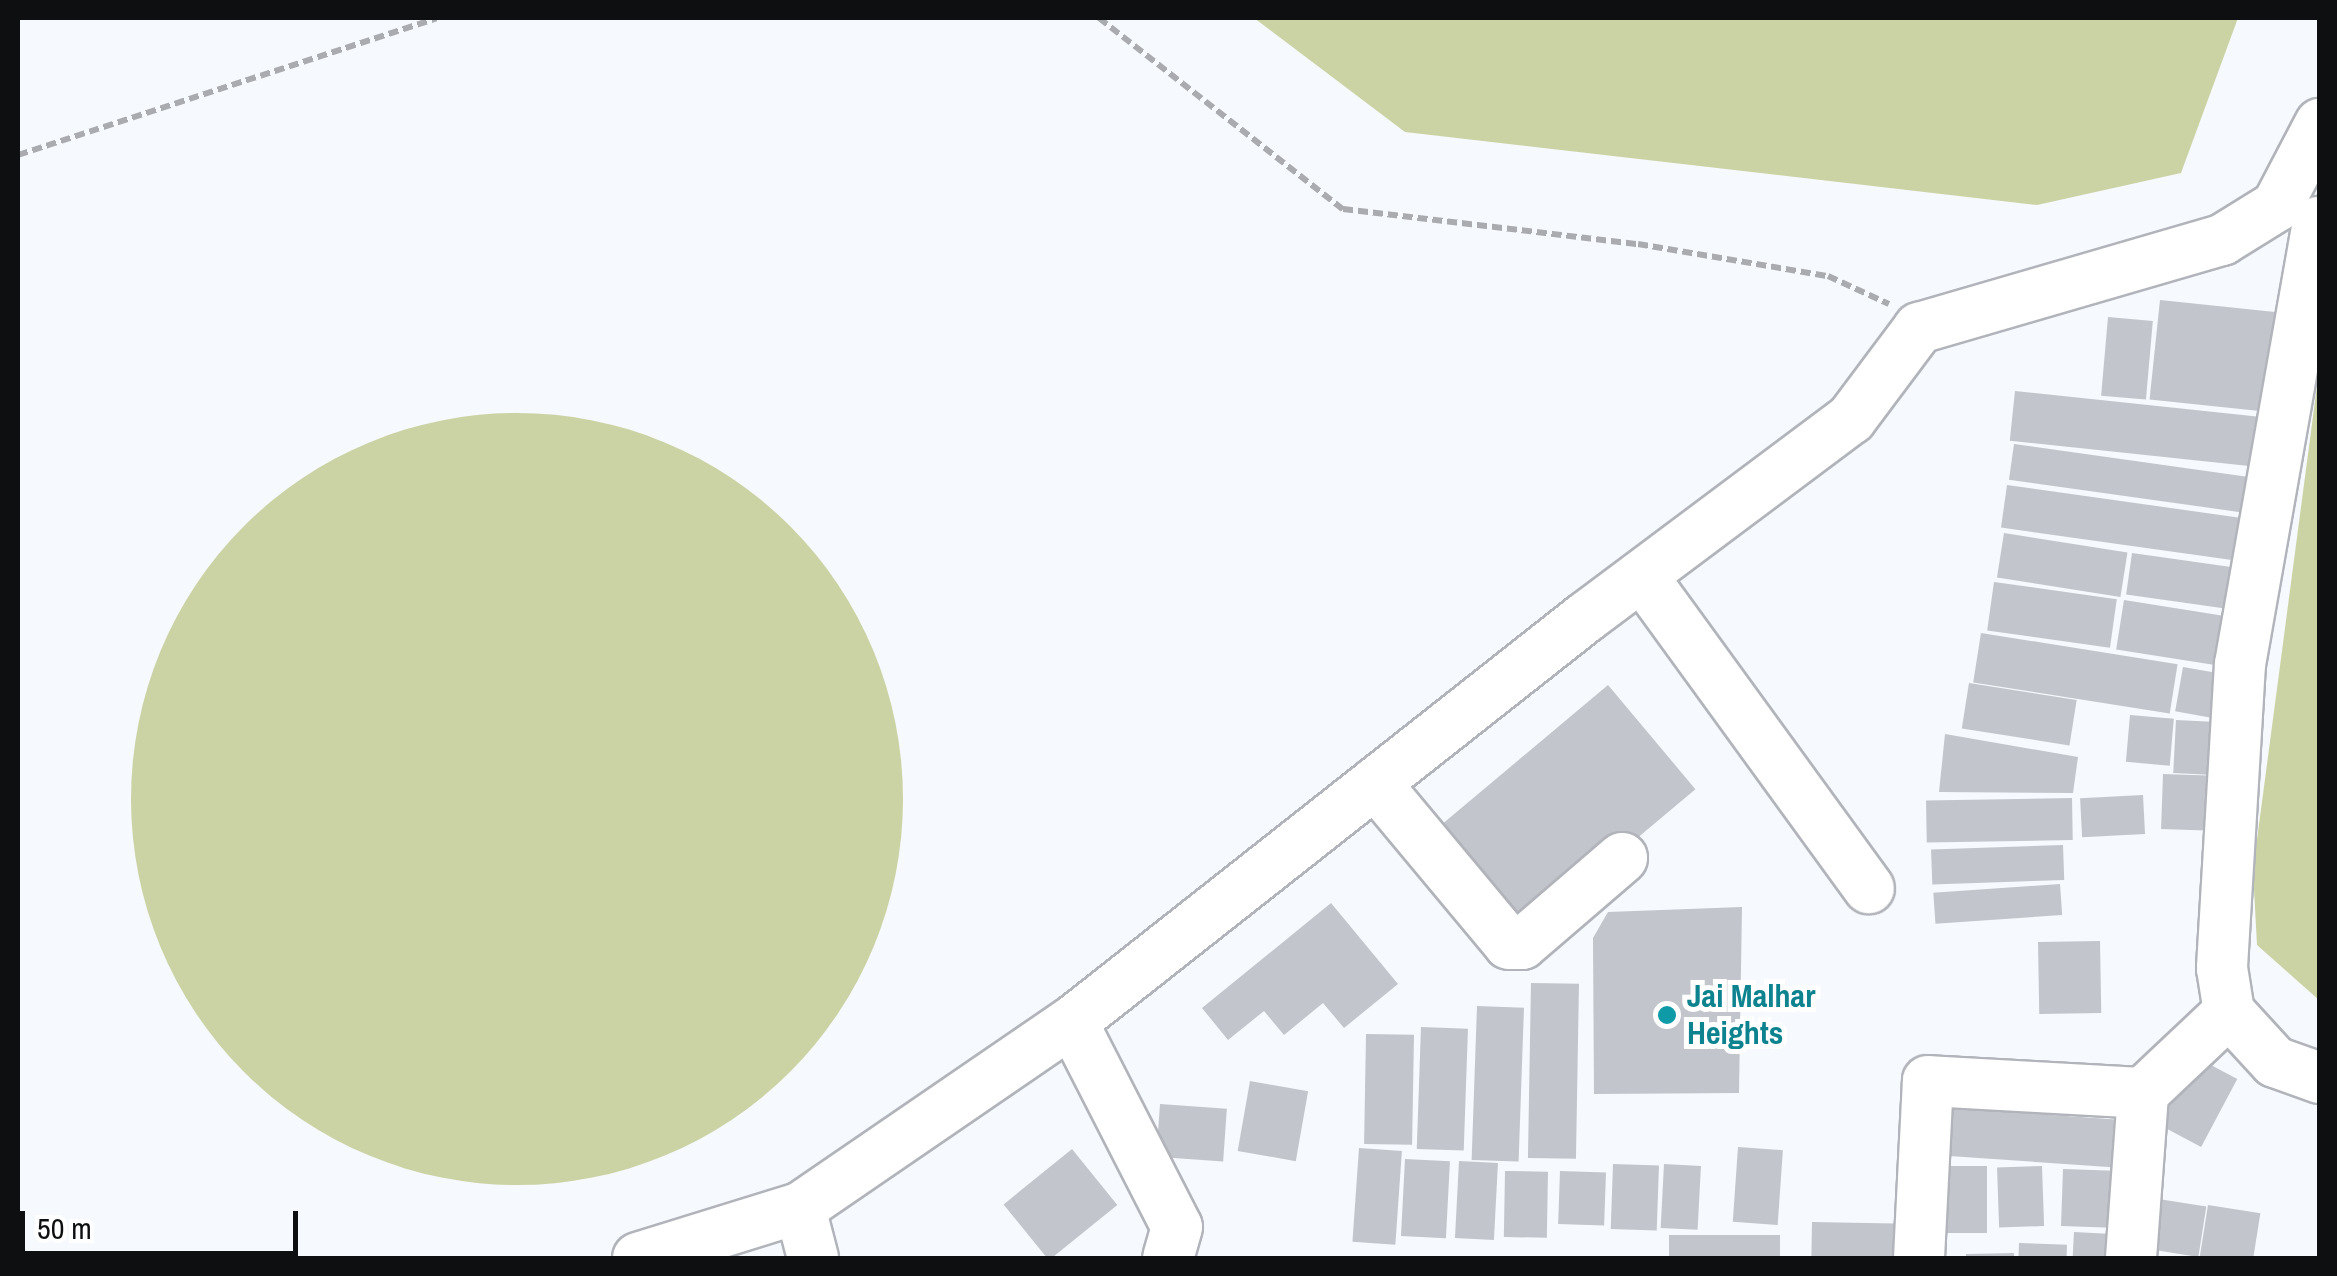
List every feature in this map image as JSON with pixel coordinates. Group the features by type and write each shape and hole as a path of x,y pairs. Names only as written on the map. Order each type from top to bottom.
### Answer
{"street":[{"path":"2320,124 2240,664 2223,910 2229,1012 2275,1062 2320,1078"},
{"path":"638,1258 800,1208 1072,1022 1642,576 1851,419 1919,328 2305,217"},
{"path":"1642,576 1868,888"},
{"path":"1375,783 1509,944 1522,944 1622,858"},
{"path":"2131,1258 2144,1093 2229,1012"},
{"path":"1072,1022 1178,1227 1168,1258"},
{"path":"1920,1258 1928,1081 2144,1093"},
{"path":"800,1208 812,1258"}],"path":[{"path":"18,156 436,18"},
{"path":"1098,18 1344,209 1638,244 1828,276 1874,292 1919,328"}],"green space":[{"path":"1254,18 2238,18 2181,173 2037,205 1405,132"},
{"path":"2319,371 2319,1000 2257,945 2253,870"},
{"path":"517,413 592,421 665,443 731,478 790,526 838,585 873,651 895,724 903,799 895,874 873,947 838,1013 790,1072 731,1120 665,1155 592,1177 517,1185 442,1177 369,1155 303,1120 244,1072 196,1013 161,947 139,874 131,799 139,724 161,651 196,585 244,526 303,478 369,443 442,421"}],"building":[{"path":"2160,300 2277,312 2267,412 2150,399"},
{"path":"2108,317 2153,321 2146,400 2101,396"},
{"path":"2015,391 2269,418 2263,467 2010,441"},
{"path":"2014,444 2251,477 2246,513 2009,480"},
{"path":"2007,485 2249,519 2243,562 2001,528"},
{"path":"2004,533 2127,553 2120,597 1997,577"},
{"path":"2132,553 2247,569 2241,611 2126,595"},
{"path":"1994,582 2117,599 2110,648 1987,631"},
{"path":"2124,600 2236,618 2228,667 2116,649"},
{"path":"1981,633 2178,664 2170,714 1973,682"},
{"path":"2183,667 2230,675 2222,720 2175,711"},
{"path":"1969,683 2077,700 2069,745 1962,728"},
{"path":"1608,685 1695,789 1521,936 1433,832"},
{"path":"2130,715 2174,719 2170,766 2126,762"},
{"path":"2176,720 2221,722 2218,775 2173,773"},
{"path":"1945,734 2078,757 2073,793 1939,792"},
{"path":"2163,774 2215,776 2213,831 2161,829"},
{"path":"2143,795 2145,834 2082,837 2080,798"},
{"path":"2072,798 2073,840 1927,843 1926,801"},
{"path":"2063,845 2064,880 1932,885 1931,850"},
{"path":"2060,884 2062,915 1935,924 1933,893"},
{"path":"1331,903 1398,984 1344,1028 1323,1003 1284,1035 1264,1011 1228,1040 1202,1008"},
{"name":"Jai Malhar Heights","path":"1742,907 1739,1093 1594,1094 1593,938 1608,912"},
{"path":"2100,941 2101,1013 2039,1014 2038,942"},
{"path":"1531,983 1579,984 1576,1159 1528,1158"},
{"path":"1477,1006 1524,1008 1519,1162 1472,1160"},
{"path":"1421,1027 1468,1029 1464,1151 1417,1149"},
{"path":"1366,1034 1414,1035 1412,1145 1364,1144"},
{"path":"2194,1056 2237,1079 2201,1147 2158,1124"},
{"path":"1250,1081 1308,1091 1296,1161 1238,1151"},
{"path":"1160,1104 1227,1109 1223,1162 1156,1157"},
{"path":"1938,1107 2123,1120 2119,1168 1935,1155"},
{"path":"1738,1147 1783,1150 1778,1225 1733,1222"},
{"path":"1359,1148 1402,1151 1395,1245 1352,1242"},
{"path":"1072,1149 1117,1205 1047,1258 1004,1204"},
{"path":"1405,1159 1450,1161 1446,1238 1401,1236"},
{"path":"1459,1161 1498,1163 1494,1240 1455,1238"},
{"path":"1613,1164 1659,1166 1657,1231 1611,1229"},
{"path":"1664,1164 1701,1166 1698,1230 1661,1228"},
{"path":"1938,1166 1987,1166 1987,1233 1938,1233"},
{"path":"2042,1166 2044,1226 1999,1228 1997,1168"},
{"path":"2063,1169 2114,1171 2112,1228 2061,1226"},
{"path":"1505,1171 1548,1172 1547,1238 1504,1237"},
{"path":"1560,1171 1606,1173 1604,1226 1558,1224"},
{"path":"2152,1198 2206,1207 2198,1257 2144,1248"},
{"path":"2208,1205 2260,1213 2253,1258 2200,1257"},
{"path":"1812,1222 1908,1224 1907,1258 1811,1258"},
{"path":"2074,1232 2112,1234 2111,1258 2073,1258"},
{"path":"1669,1235 1780,1235 1780,1258 1669,1258"},
{"path":"2019,1243 2067,1245 2067,1258 2018,1258"},
{"path":"2014,1253 2014,1258 1966,1258 1966,1254"}],"place":[{"name":"Jai Malhar Heights","path":"1667,1015"}]}
